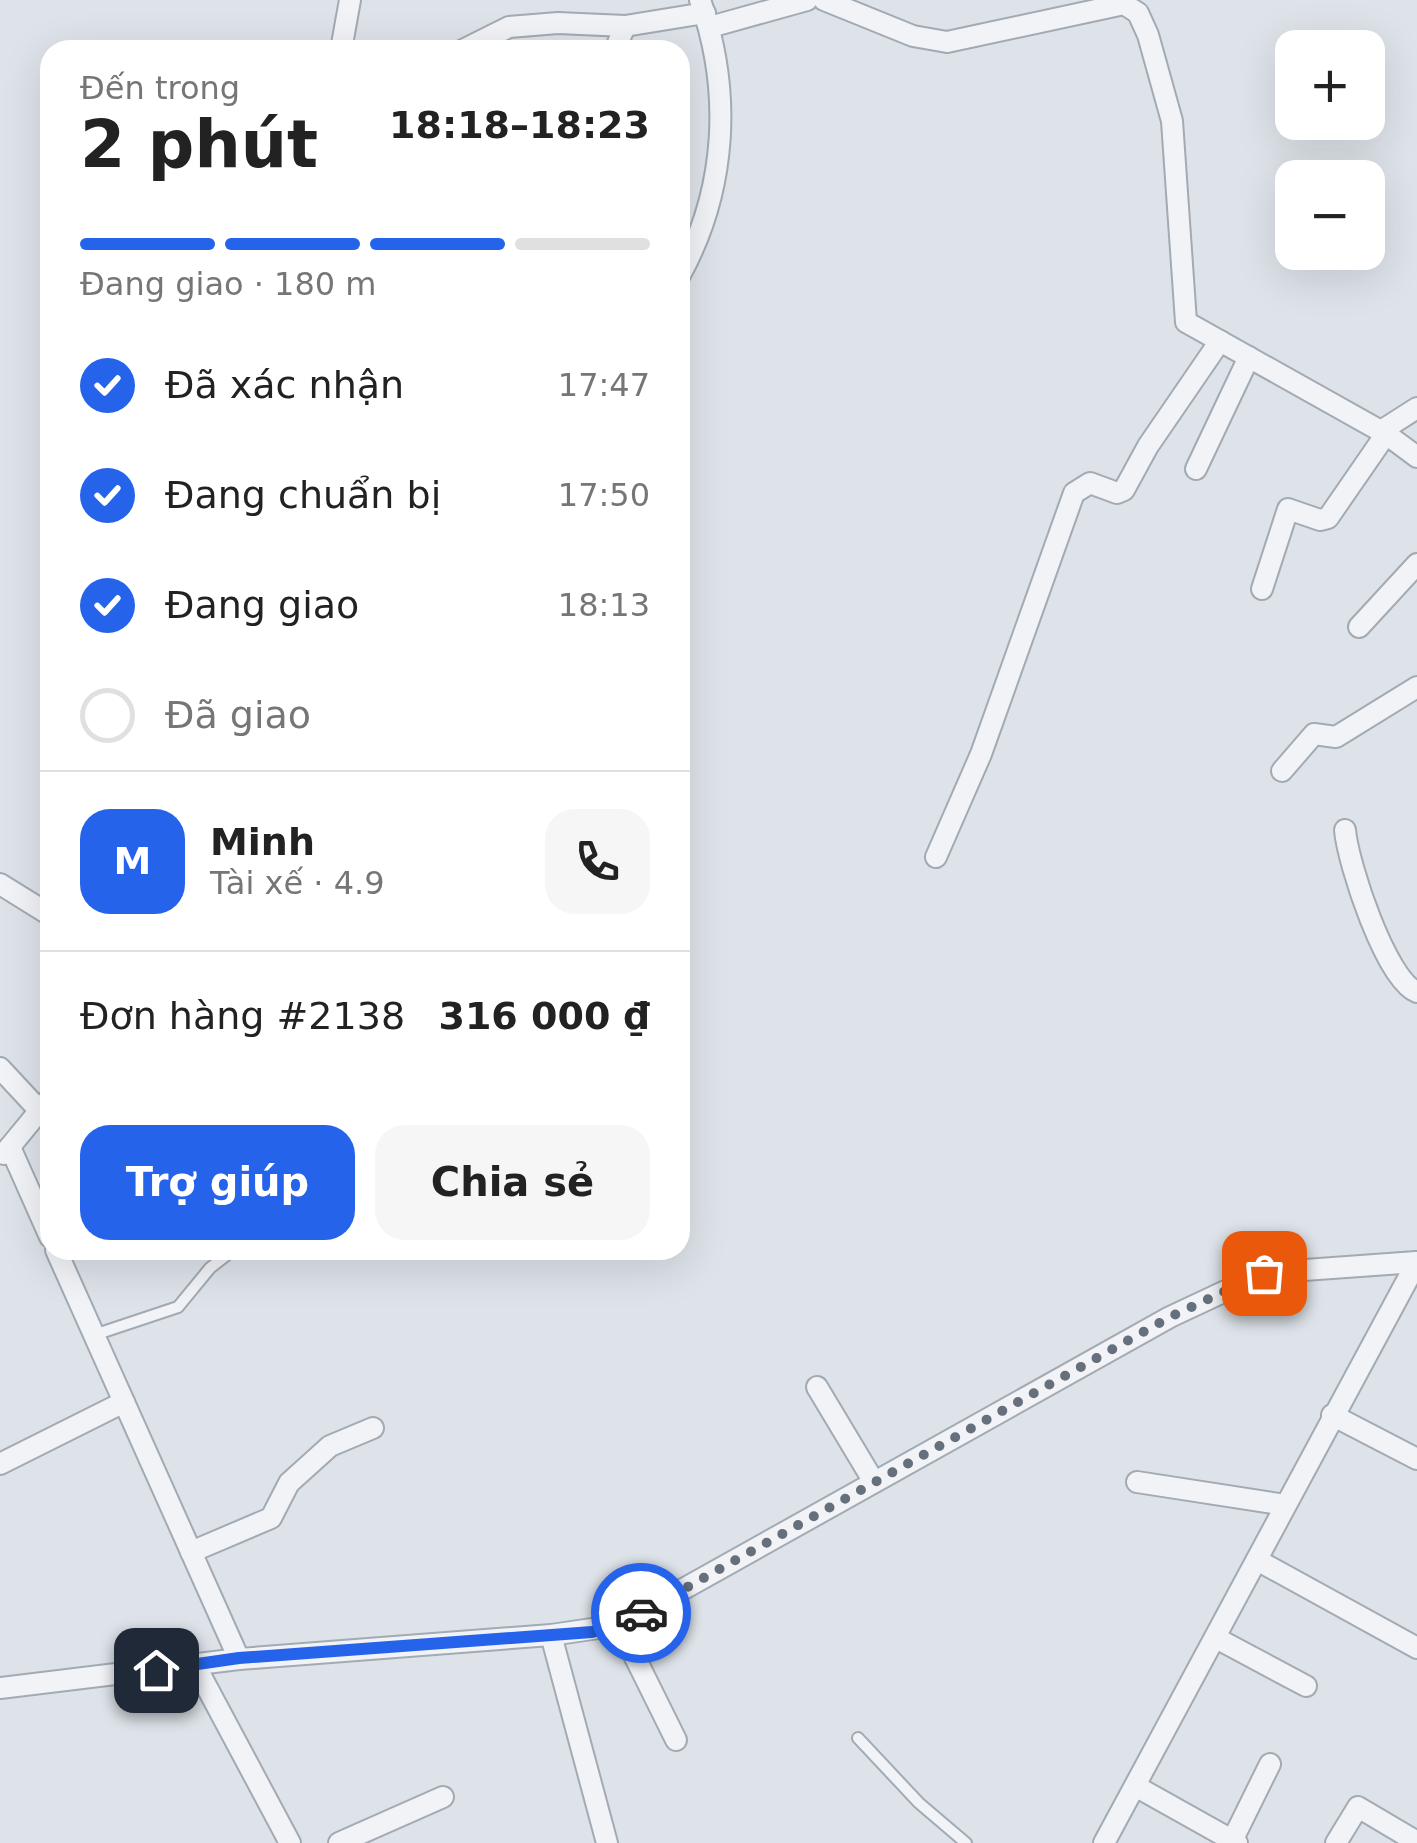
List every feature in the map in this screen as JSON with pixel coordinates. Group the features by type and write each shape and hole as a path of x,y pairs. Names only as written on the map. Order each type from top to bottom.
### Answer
{"street":[{"path":"343,40 350,0"},
{"path":"483,40 509,27 558,22 625,26 808,0"},
{"path":"824,0 912,36 947,42 1124,2 1138,13 1148,34 1172,121 1186,322 1383,432 1417,457"},
{"path":"690,255 711,195 720,140 723,88 705,13"},
{"path":"619,40 625,26"},
{"path":"936,857 981,754 1074,493 1090,483 1117,492 1124,490 1148,446 1220,341"},
{"path":"1196,469 1249,357"},
{"path":"1262,589 1288,510 1320,520 1328,518 1383,432 1417,408"},
{"path":"1359,628 1417,564"},
{"path":"1282,771 1314,734 1336,737 1417,687"},
{"path":"1345,830 1355,884 1405,988 1417,992"},
{"path":"0,884 40,908"},
{"path":"0,1068 40,1101"},
{"path":"40,1109 5,1153 40,1218"},
{"path":"60,1260 239,1658"},
{"path":"1104,1843 1417,1262"},
{"path":"0,1688 239,1658 552,1636 620,1625 1170,1317 1264,1273 1417,1262"},
{"path":"816,1387 874,1482"},
{"path":"0,1464 124,1402"},
{"path":"1332,1415 1417,1460"},
{"path":"191,1552 271,1518 289,1483 330,1446 374,1428"},
{"path":"1137,1482 1285,1504"},
{"path":"1256,1560 1417,1648"},
{"path":"620,1625 676,1740"},
{"path":"552,1636 607,1843"},
{"path":"1216,1638 1306,1686"},
{"path":"195,1666 290,1843"},
{"path":"1137,1787 1234,1842 1270,1764"},
{"path":"339,1843 443,1797"},
{"path":"1336,1843 1358,1807 1417,1842"}],"lane":[{"path":"94,1336 178,1306 220,1260"},
{"path":"858,1738 918,1803 966,1843"}],"way so far":[{"path":"641,1613 1170,1317 1264,1273"}],"route":[{"path":"156,1670 239,1658 592,1632 620,1625 641,1613"}]}
